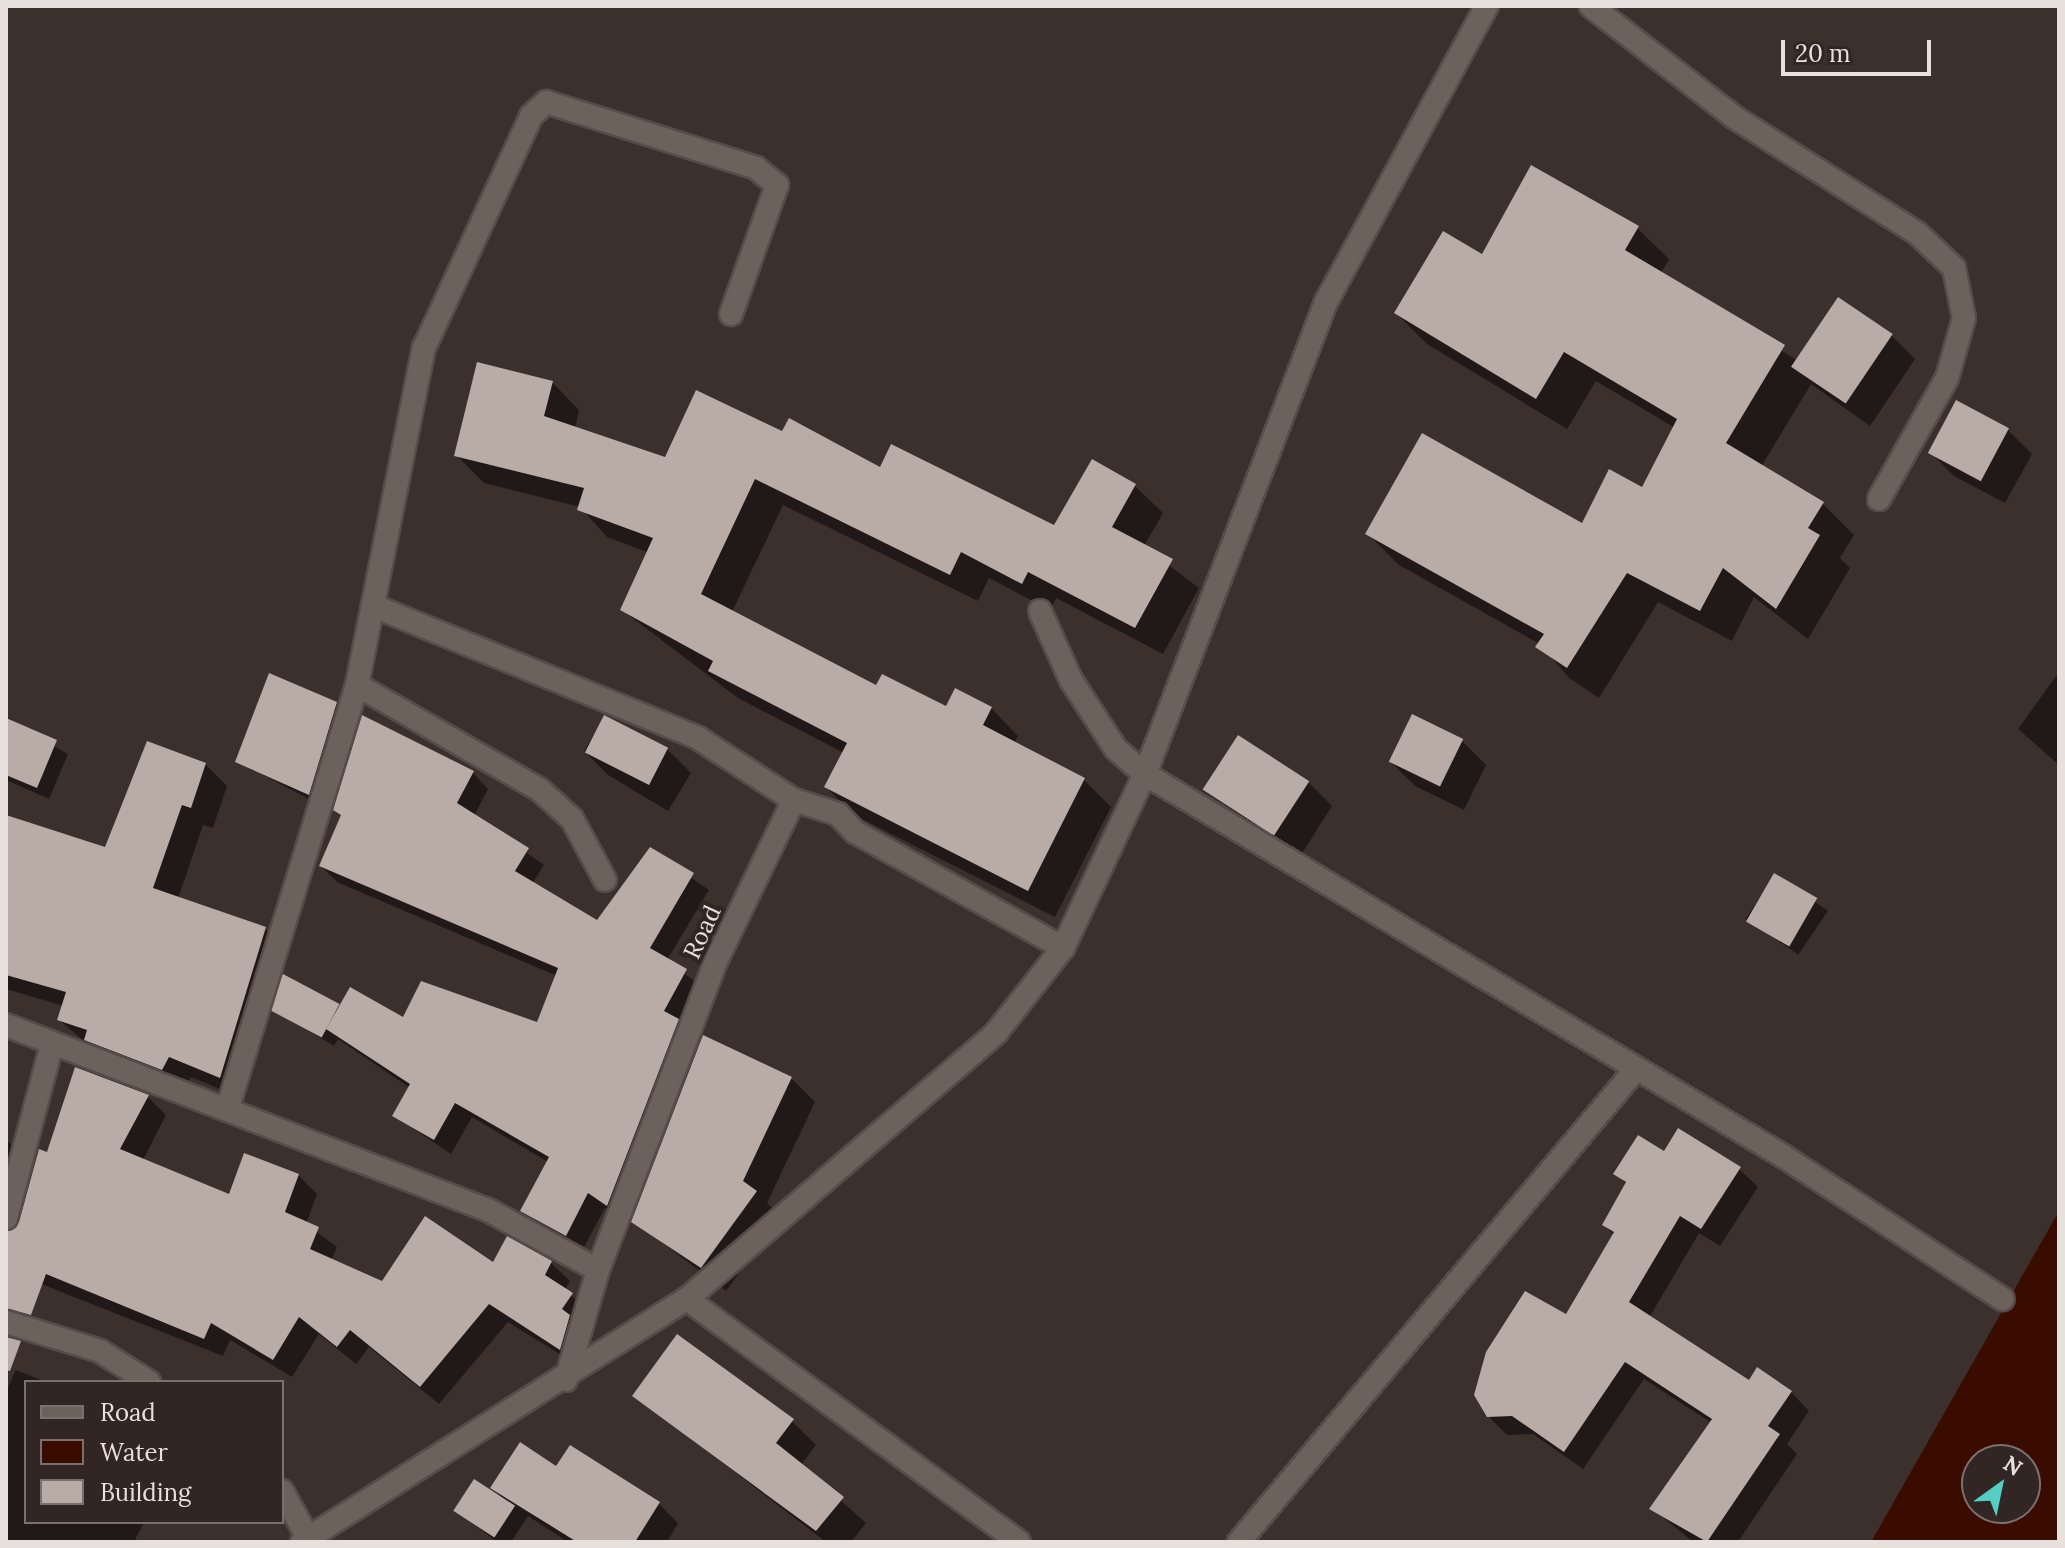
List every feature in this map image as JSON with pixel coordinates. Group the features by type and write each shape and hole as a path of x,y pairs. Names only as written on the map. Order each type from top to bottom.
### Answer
{"street":[{"path":"284,1495 305,1540 566,1380 687,1299 996,1033 1063,948 1145,774 1326,302 1487,6"},
{"path":"1591,6 1734,117 1917,233 1954,268 1964,318 1947,378 1879,499"},
{"path":"228,1107 357,685 376,607 424,348 531,116 546,102 756,168 777,185 731,314"},
{"path":"376,607 698,738 794,800 838,814 855,832 1063,948"},
{"path":"1040,611 1071,680 1116,749 1145,774 1636,1069 2002,1299"},
{"path":"357,685 540,790 572,819 605,880"},
{"name":"Road","path":"566,1380 598,1270 716,961 794,800"},
{"path":"6,1025 228,1107 488,1210 598,1270"},
{"path":"6,1218 52,1044"},
{"path":"1239,1542 1636,1069"},
{"path":"687,1299 1019,1542"},
{"path":"6,1322 100,1351 146,1380"}],"water":[{"path":"2059,1211 2059,1542 1871,1542"}],"building":[{"path":"1531,165 1639,226 1625,250 1785,345 1726,443 1824,502 1808,528 1820,535 1776,609 1723,568 1700,611 1627,573 1567,668 1535,647 1544,634 1365,534 1422,433 1582,523 1609,469 1642,487 1677,419 1564,352 1536,399 1394,313 1443,231 1482,254"},
{"path":"1838,297 1893,334 1846,404 1791,367"},
{"path":"477,362 553,381 544,416 665,457 696,390 782,431 789,418 880,467 891,444 1054,525 1092,459 1136,484 1112,527 1173,559 1135,628 1028,572 1022,584 961,552 950,575 755,479 701,594 876,685 882,674 946,706 955,688 992,707 983,725 1085,778 1028,891 824,787 847,743 708,671 713,661 620,610 653,538 577,510 584,488 454,456"},
{"path":"1956,400 2009,428 1981,481 1928,453"},
{"path":"269,673 337,702 309,795 235,762"},
{"path":"1412,714 1463,739 1440,787 1389,762"},
{"path":"362,715 474,771 457,803 529,848 515,871 597,920 650,847 694,873 650,948 687,969 664,1011 679,1019 607,1206 588,1193 566,1236 520,1211 549,1157 455,1103 434,1140 392,1116 410,1084 326,1029 350,987 403,1017 421,981 537,1022 558,968 319,866 341,815 333,810"},
{"path":"604,715 668,748 649,785 585,752"},
{"path":"6,718 57,740 37,788 6,775"},
{"path":"1238,735 1309,781 1274,836 1203,790"},
{"path":"147,741 206,763 191,808 182,805 153,888 266,927 220,1078 169,1057 162,1070 84,1040 87,1030 57,1020 66,992 6,975 6,815 105,847"},
{"path":"1774,873 1817,898 1789,946 1746,921"},
{"path":"283,974 340,1004 322,1038 265,1008"},
{"path":"703,1035 792,1077 743,1181 757,1191 701,1268 631,1222"},
{"path":"75,1067 149,1095 120,1149 229,1194 244,1153 299,1174 285,1212 319,1227 310,1249 382,1281 425,1216 493,1262 507,1236 552,1261 545,1275 573,1293 562,1309 570,1315 560,1350 489,1304 420,1387 350,1330 337,1347 299,1317 273,1360 211,1323 204,1339 46,1274 31,1315 6,1308 6,1232 19,1222 39,1149 47,1152"},
{"path":"1678,1128 1741,1167 1701,1229 1680,1216 1629,1302 1749,1380 1757,1367 1792,1391 1768,1426 1780,1434 1707,1542 1649,1509 1712,1419 1625,1362 1564,1452 1512,1416 1487,1417 1474,1395 1486,1352 1525,1291 1566,1314 1614,1232 1602,1225 1626,1182 1613,1174 1638,1135 1664,1151"},
{"path":"677,1334 794,1419 776,1443 844,1497 816,1531 632,1396"},
{"path":"6,1337 21,1341 10,1371 6,1370"},
{"path":"520,1442 556,1466 570,1445 660,1502 635,1542 577,1542 490,1488"},
{"path":"474,1479 515,1506 494,1538 453,1511"}]}
